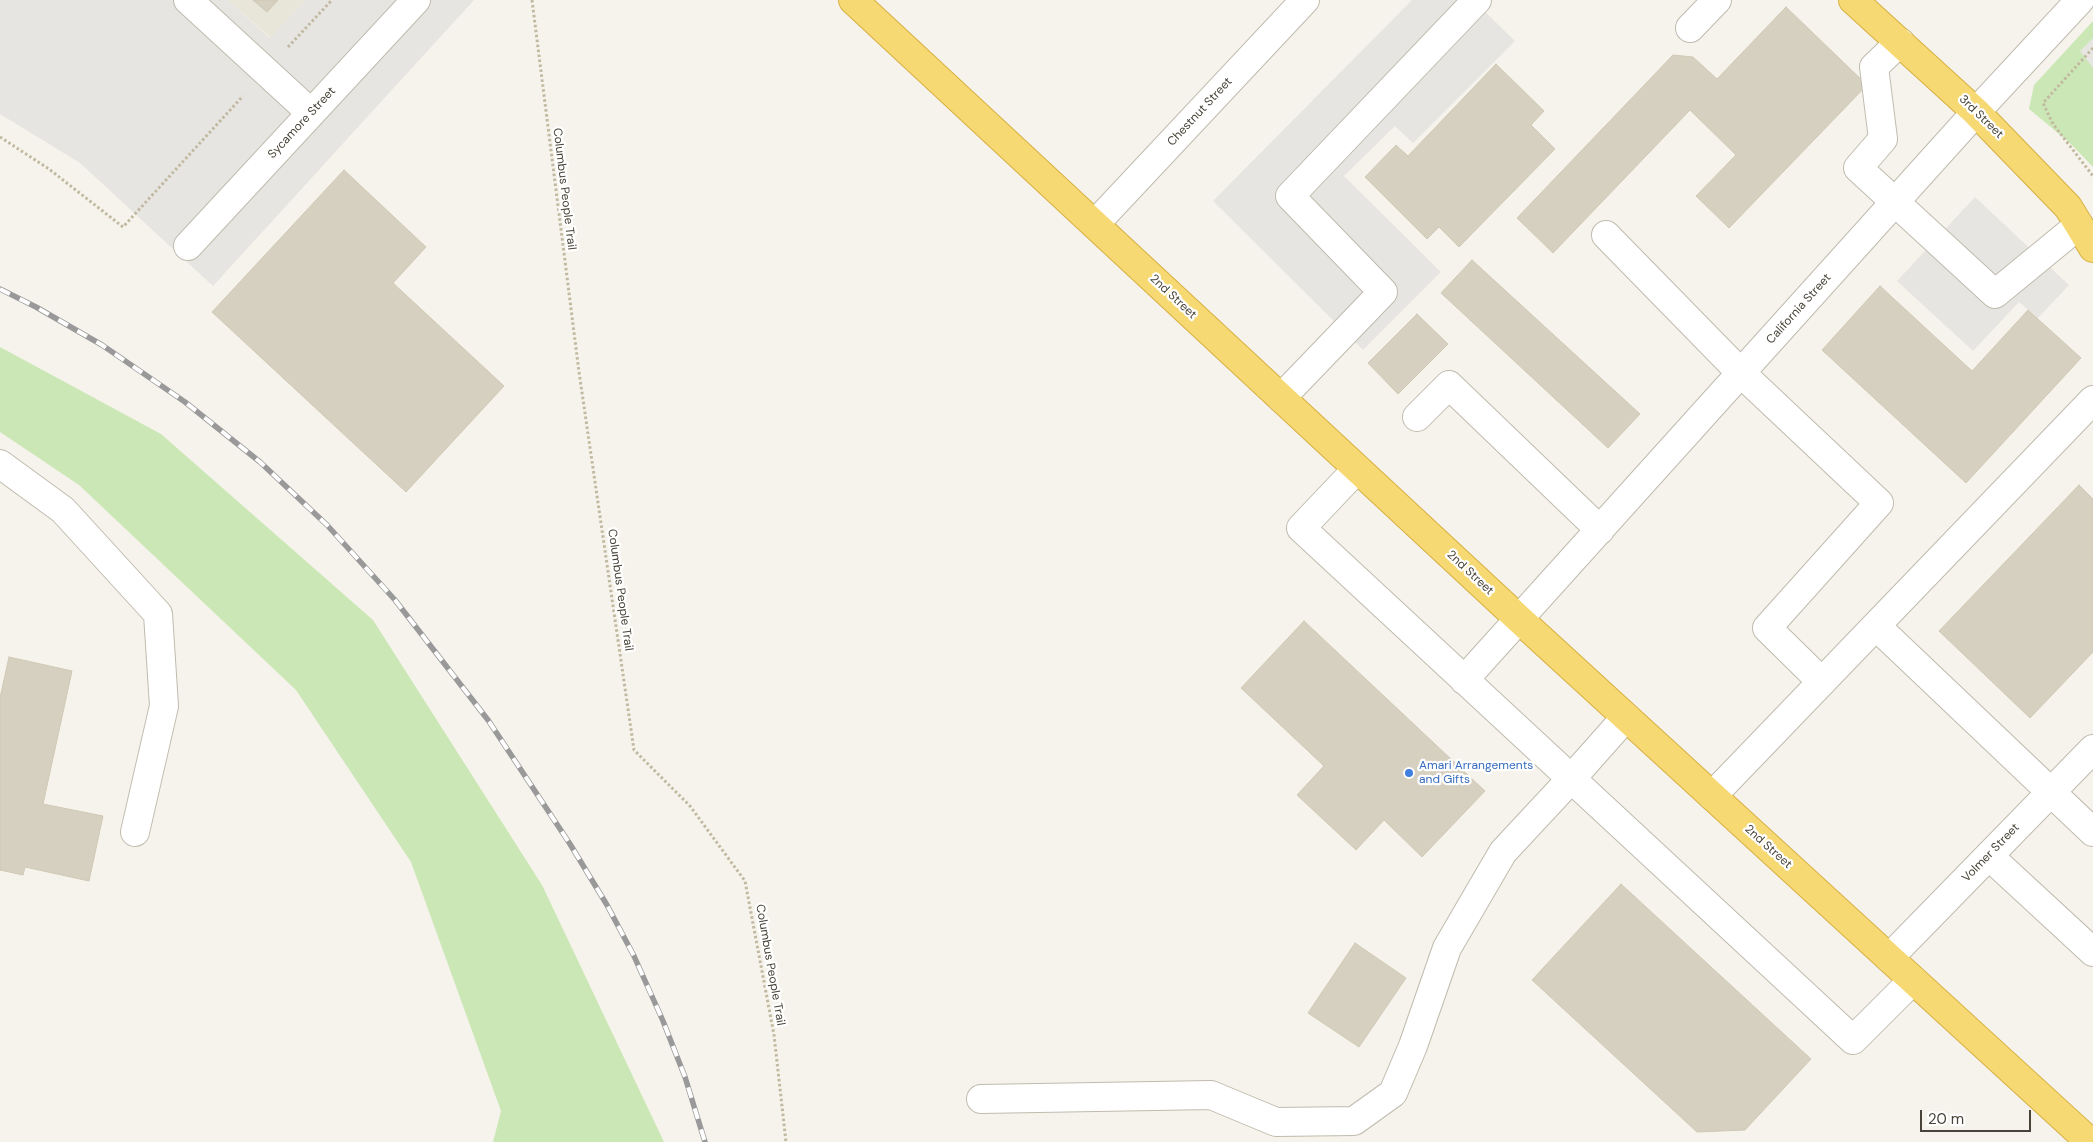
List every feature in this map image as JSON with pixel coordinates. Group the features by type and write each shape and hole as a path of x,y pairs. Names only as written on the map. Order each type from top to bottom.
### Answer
{"highway":[{"name":"2nd Street","path":"853,0 1519,619 2090,1142"},
{"name":"3rd Street","path":"1853,0 1976,112 2068,207 2093,248"}],"street":[{"path":"188,0 311,113"},
{"name":"Sycamore Street","path":"188,246 416,0"},
{"name":"Chestnut Street","path":"1094,224 1305,0"},
{"path":"1282,398 1383,292 1290,196 1478,0"},
{"path":"1690,28 1716,0"},
{"name":"California Street","path":"1464,680 1976,112 2080,0"},
{"path":"1900,42 1874,68 1883,139 1858,168 1995,294 2079,225"},
{"path":"1606,235 1741,373 1879,502 1767,628 1822,682"},
{"path":"1417,417 1449,385 1600,530"},
{"path":"1712,796 1876,626 2090,412"},
{"path":"0,464 63,510 158,614 164,706 135,832"},
{"path":"1357,469 1301,528 1853,1040 1913,980"},
{"path":"1876,626 2093,832"},
{"path":"981,1099 1211,1095 1276,1122 1354,1121 1393,1093 1413,1046 1447,948 1503,852 1626,717"},
{"name":"Volmer Street","path":"1889,958 2093,749"},
{"path":"1989,856 2093,952"}],"path":[{"path":"0,137 49,169 123,227 332,0"},
{"name":"Columbus People Trail","path":"532,0 579,372 634,750 690,806 745,881 774,1035 786,1142"},
{"path":"2093,48 2043,103 2053,124 2093,176"}],"shaded area":[{"path":"0,0 228,0 270,38 305,0 474,0 213,286 80,163 0,114"},
{"path":"228,0 305,0 271,38"},
{"path":"1412,0 1473,0 1515,41 1413,143 1395,126 1344,176 1441,272 1363,350 1213,201"},
{"path":"2093,38 2093,68 2080,51"},
{"path":"1975,197 2069,285 2038,318 2019,302 1973,351 1897,281"}],"green space":[{"path":"2093,21 2093,167 2070,143 2029,109 2034,85"},
{"path":"0,347 161,434 373,620 542,885 664,1142 493,1142 501,1111 411,862 296,690 79,485 0,432"}],"building":[{"path":"253,0 278,0 267,12"},
{"path":"1786,7 1867,85 1729,228 1696,196 1736,155 1690,110 1553,253 1517,218 1673,55 1693,57 1717,79"},
{"path":"1496,64 1544,111 1531,125 1555,149 1459,247 1439,227 1427,239 1365,177 1396,145 1408,156"},
{"path":"344,170 426,247 393,283 504,386 406,492 212,312"},
{"path":"1472,260 1640,414 1608,448 1441,293"},
{"path":"1880,286 1972,371 2028,310 2081,358 1966,483 1822,350"},
{"path":"1417,314 1448,344 1398,394 1368,363"},
{"path":"2079,485 2093,499 2093,652 2030,718 1939,631"},
{"path":"1304,621 1485,791 1422,857 1384,820 1356,850 1297,795 1324,766 1241,688"},
{"path":"9,657 72,671 43,804 103,816 89,881 25,867 23,875 0,870 0,698"},
{"path":"1621,884 1811,1059 1745,1130 1697,1132 1532,980"},
{"path":"1355,943 1406,978 1359,1047 1308,1013"}],"railway":[{"path":"0,289 36,307 102,345 185,402 260,462 327,525 395,600 488,720 570,844 607,905 634,956 663,1021 685,1077 705,1142"}],"place":[{"name":"Amari Arrangements and Gifts","path":"1409,773"}]}
